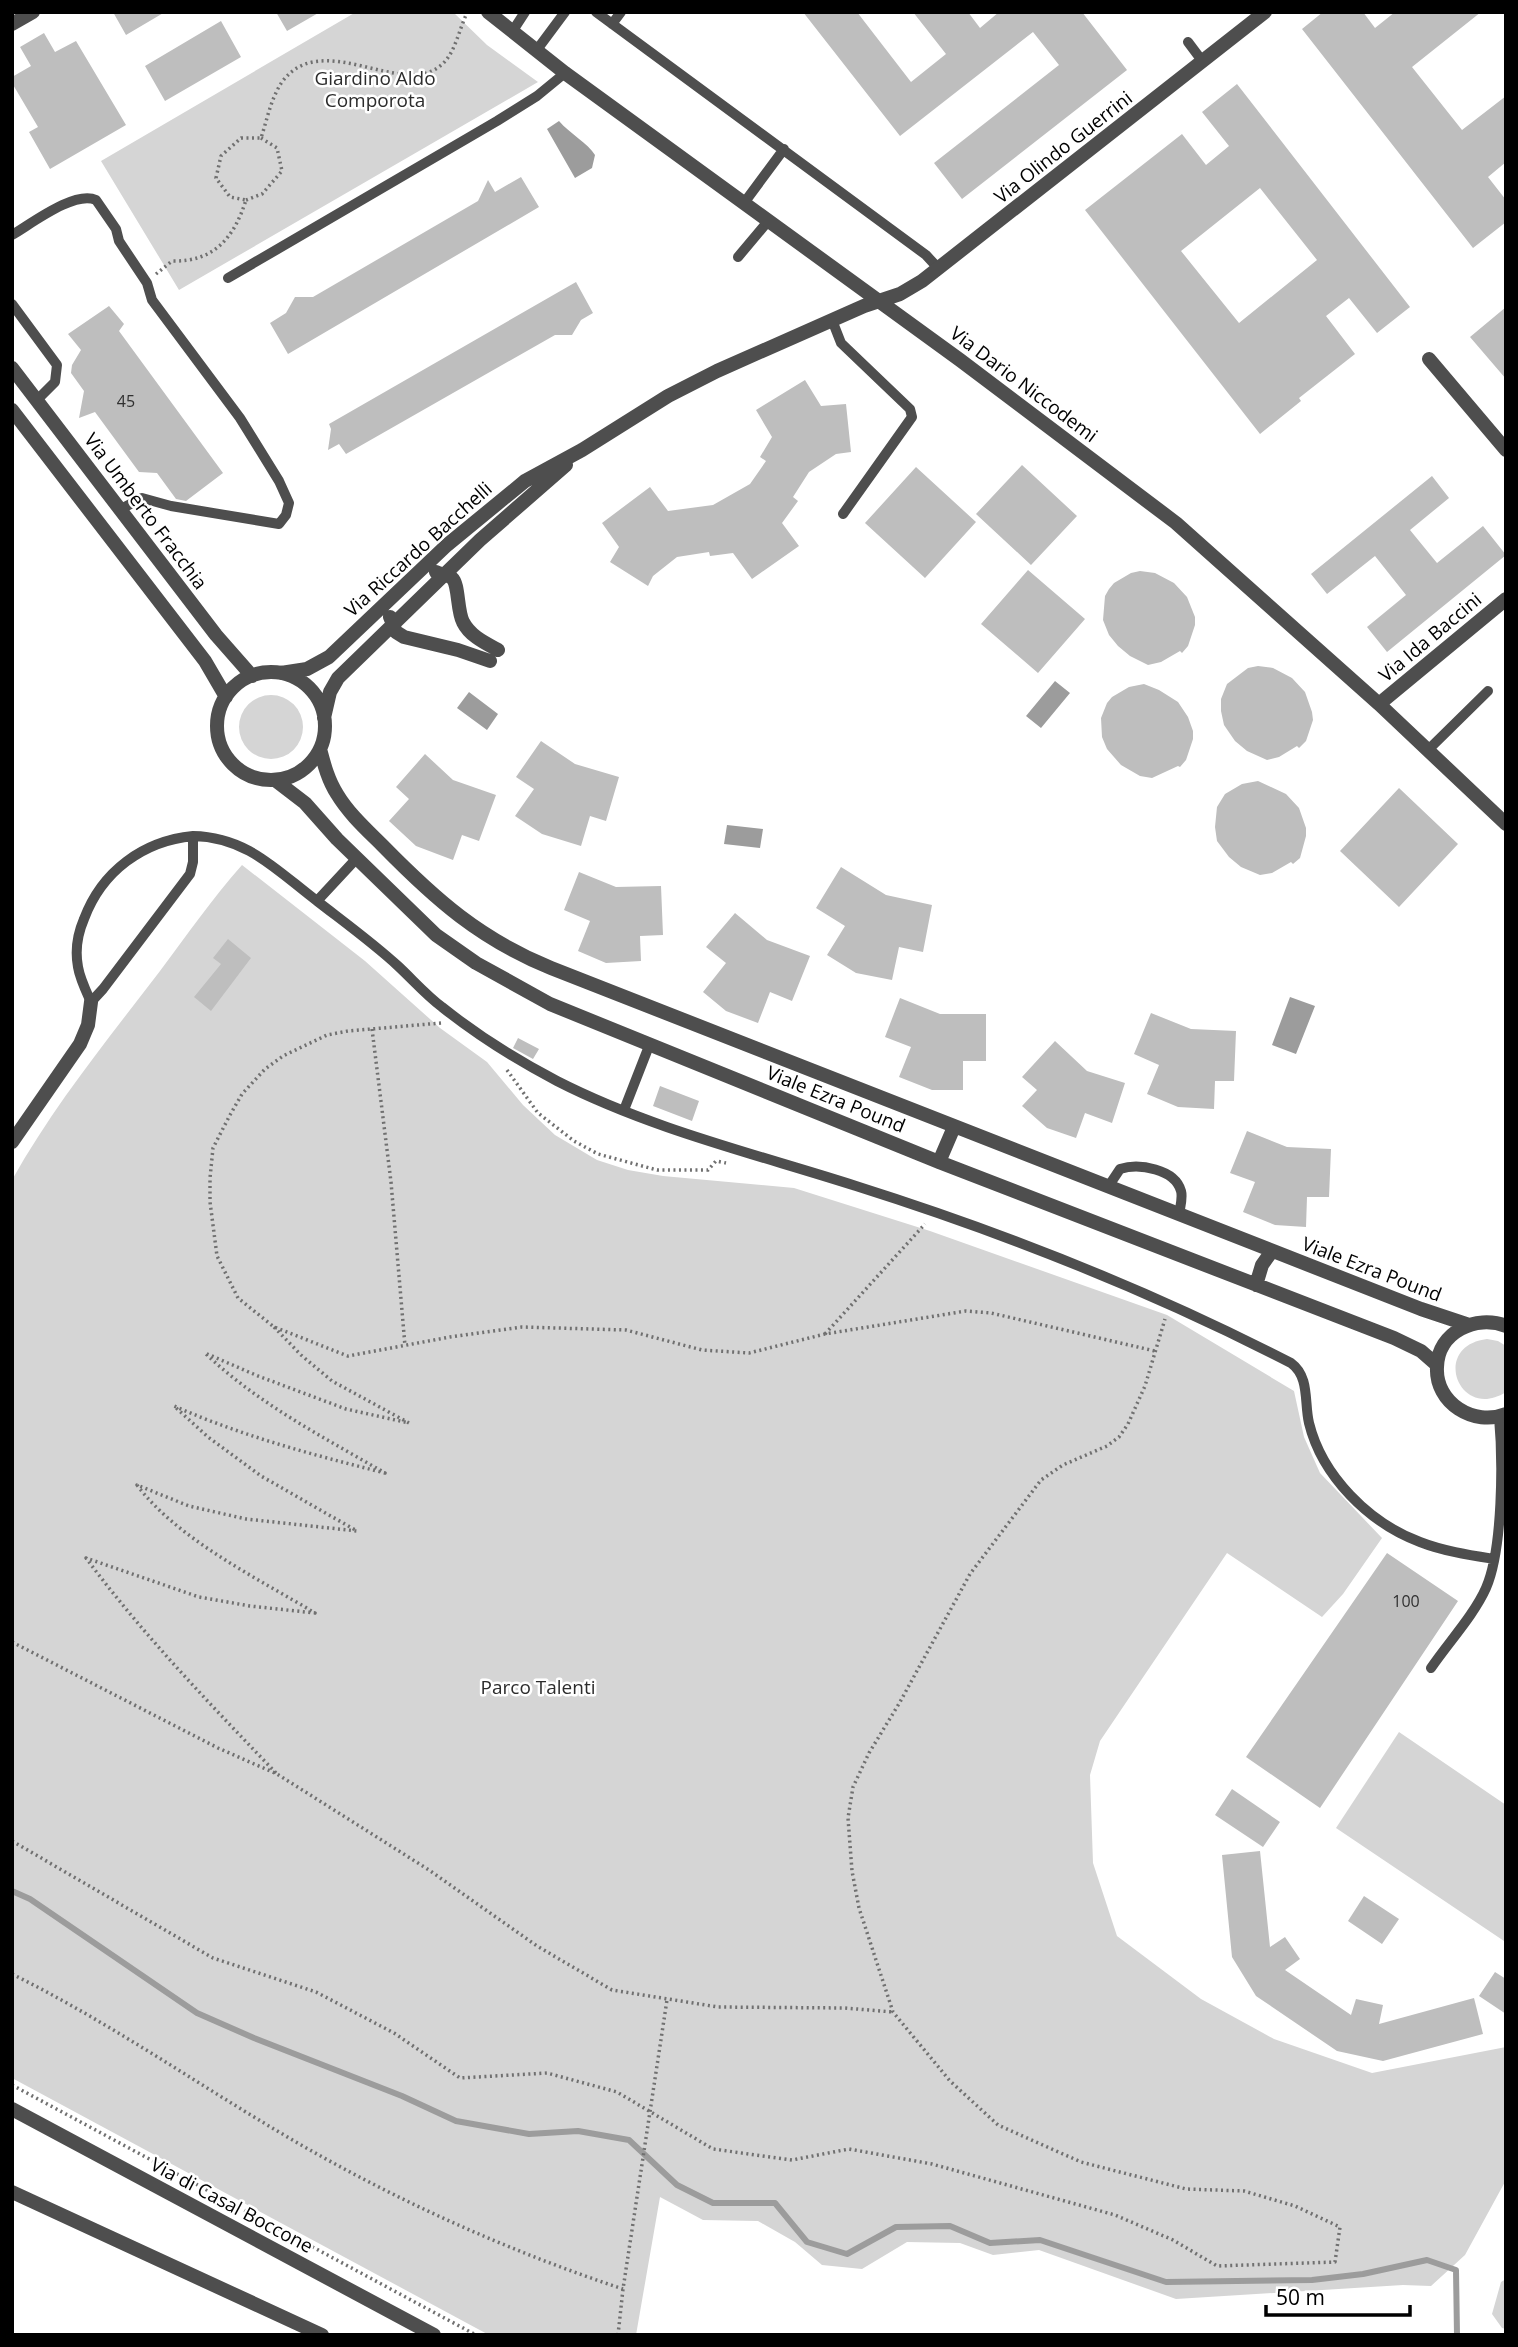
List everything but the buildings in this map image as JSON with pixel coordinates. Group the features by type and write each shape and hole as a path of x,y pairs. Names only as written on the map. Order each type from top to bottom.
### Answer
{"street":[{"path":"12,24 33,12"},
{"name":"Via Dario Niccodemi","path":"488,12 565,74 769,220 1176,523 1379,705 1506,824"},
{"name":"Via Olindo Guerrini","path":"879,301 908,289 938,268 1265,12"},
{"name":"Via Riccardo Bacchelli","path":"281,673 298,672 322,662 421,568 525,481 582,450 692,383 879,301"},
{"path":"1429,359 1506,450"},
{"name":"Via Umberto Fracchia","path":"12,369 216,635 252,676"},
{"path":"12,410 205,661 226,697"},
{"name":"Via Riccardo Bacchelli","path":"324,718 330,692 338,678 444,575 582,450"},
{"path":"386,602 392,625 398,635 458,650 494,655 466,627 459,610 455,582 451,577 421,568"},
{"name":"Via Ida Baccini","path":"1379,705 1506,598"},
{"path":"281,673 296,679 309,689 319,703 324,718 320,749 314,759 300,771 275,780 257,778 237,768 223,751 217,729 226,697 237,684 252,676 281,673"},
{"name":"Viale Ezra Pound","path":"320,749 337,795 357,820 442,904 493,940 541,964 954,1127 1421,1309 1469,1325"},
{"name":"Viale Ezra Pound","path":"275,780 305,803 357,858 436,934 476,963 550,1004 939,1162 1408,1344 1437,1365"},
{"path":"12,1142 80,1044 88,1025 91,1002"},
{"path":"939,1162 954,1127"},
{"path":"1256,1285 1262,1265 1272,1251"},
{"path":"1502,1416 1472,1416 1455,1407 1442,1388 1437,1365 1450,1338 1469,1325 1506,1319"},
{"path":"1486,1321 1506,1326"},
{"name":"Via di Casal Boccone","path":"12,2109 434,2335"},
{"path":"12,2192 322,2335"}],"lane":[{"path":"512,32 525,12"},
{"path":"536,51 565,12"},
{"path":"596,12 926,255 938,268"},
{"path":"612,24 621,12"},
{"path":"1188,42 1203,62"},
{"path":"228,278 497,121 537,96 565,74"},
{"path":"744,203 784,149"},
{"path":"12,235 70,201 91,198 96,200 147,283 152,300 240,418 279,481 289,503 286,515 279,524 171,506 142,498 121,509"},
{"path":"738,257 769,220"},
{"path":"12,304 57,365 55,382 37,400"},
{"path":"832,320 841,343 910,409 912,416 843,514"},
{"path":"1428,750 1488,691"},
{"path":"193,836 190,874 91,1002 79,972 77,949 80,928 92,900 112,872 142,850 166,840 193,836 225,839 247,848 317,901 389,959 442,1008 522,1062 560,1083 624,1110 705,1139 858,1186 1054,1256 1195,1315 1291,1363 1301,1374 1308,1417 1319,1451 1341,1483 1359,1502 1388,1527 1410,1538 1439,1548 1494,1559"},
{"path":"317,901 357,858"},
{"path":"624,1110 649,1046"},
{"path":"1108,1187 1121,1169 1144,1166 1166,1175 1180,1187 1182,1193 1179,1214"},
{"path":"1431,1668 1485,1589 1494,1559 1499,1525 1502,1416"}],"path":[{"path":"261,138 272,102 283,81 305,64 354,63 406,75 419,75 441,66 456,43 467,13"},
{"path":"241,138 261,138 277,148 282,171 262,194 246,200 230,197 216,178 221,156 241,138"},
{"path":"147,283 172,261 192,261 222,245 239,223 246,200"},
{"path":"277,1774 171,1663 123,1608 86,1558 199,1597 315,1613 211,1551 166,1516 137,1485 189,1506 246,1519 357,1531 261,1476 208,1437 174,1406 222,1427 277,1445 386,1473 279,1411 236,1380 205,1353 346,1409 409,1423 332,1381 238,1298 216,1256 210,1202 213,1148 242,1094 265,1069 283,1056 327,1035 442,1023"},
{"path":"372,1029 389,1170 405,1346"},
{"path":"825,1334 925,1224"},
{"path":"274,1327 348,1356 522,1327 626,1330 702,1350 749,1353 825,1334 965,1311 991,1313 1155,1350"},
{"path":"12,1842 213,1958 316,1992 394,2033 460,2078 547,2073 617,2092 713,2149 792,2160 849,2149 932,2164 1115,2215 1173,2241 1217,2266 1335,2262 1340,2227 1295,2206 1244,2191 1186,2189 1081,2162 998,2125 950,2081 893,2012 867,1937 852,1871 848,1818 853,1787 869,1753 985,1552 1041,1480 1063,1465 1107,1446 1119,1437 1137,1409 1167,1315"},
{"path":"12,1642 218,1748 277,1774 429,1870 537,1946 612,1990 718,2007 845,2008 893,2012"},
{"path":"12,1974 55,1996 197,2084 348,2171 492,2241 623,2289"},
{"path":"618,2335 667,2000"},
{"path":"12,2085 476,2335"}],"green space":[{"name":"Giardino Aldo Comporota","path":"356,12 453,12 487,45 538,82 179,290 101,161"},
{"path":"271,695 294,704 303,727 294,750 271,759 248,750 239,727 248,704"},
{"name":"Parco Talenti","path":"242,865 365,961 440,1028 487,1062 523,1105 555,1135 597,1160 628,1170 663,1176 794,1188 930,1231 1167,1315 1294,1391 1304,1437 1320,1473 1382,1538 1343,1594 1322,1617 1227,1553 1100,1741 1090,1775 1093,1863 1117,1936 1201,1999 1274,2039 1372,2073 1506,2047 1506,2180 1465,2255 1431,2286 1403,2285 1176,2299 1039,2250 993,2255 960,2243 907,2242 862,2269 822,2265 795,2242 758,2221 703,2220 660,2197 636,2335 489,2335 12,2078 12,1180 82,1073"},
{"path":"1487,1339 1506,1346 1506,1392 1489,1399 1475,1397 1464,1390 1457,1379 1456,1367 1459,1354 1470,1345"},
{"path":"1399,1732 1506,1805 1504,1941 1336,1828"},
{"path":"1506,2279 1506,2329 1502,2328 1492,2314 1501,2282"}],"shaded area":[{"path":"559,121 595,155 592,168 575,178 547,129"},
{"path":"1055,681 1070,693 1041,728 1026,716"},
{"path":"469,692 498,714 487,730 457,708"},
{"path":"727,825 763,829 760,848 724,844"},
{"path":"1290,997 1315,1006 1296,1054 1272,1045"}],"waterway":[{"path":"12,1891 30,1899 197,2013 402,2096 456,2121 529,2134 578,2131 629,2140 677,2185 713,2203 775,2203 807,2242 847,2254 896,2227 950,2226 990,2243 1040,2240 1166,2282 1312,2280 1363,2274 1427,2260 1456,2270 1457,2335"}]}
